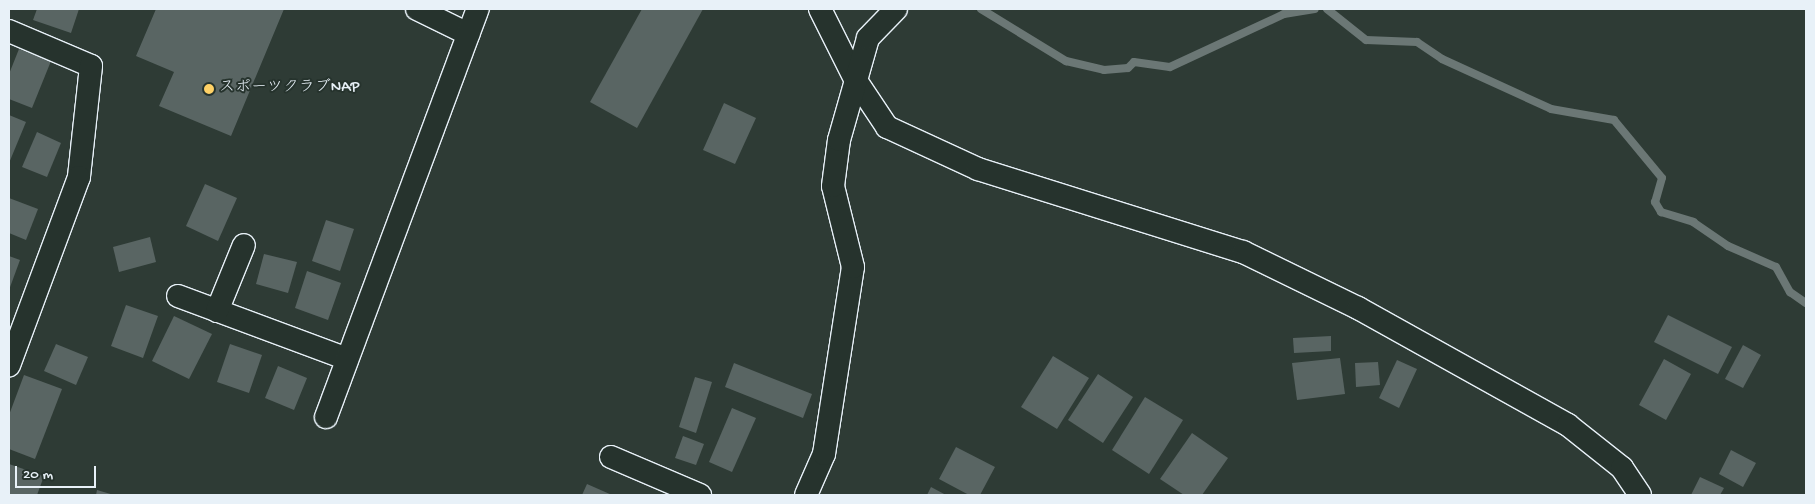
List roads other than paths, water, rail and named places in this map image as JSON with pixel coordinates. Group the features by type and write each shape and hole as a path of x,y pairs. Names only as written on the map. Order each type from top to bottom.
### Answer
{"street":[{"path":"417,9 468,34"},
{"path":"326,417 478,9"},
{"path":"820,9 855,79 887,127 978,169 1242,252 1358,308 1568,425 1622,468 1640,495"},
{"path":"806,495 824,454 852,267 833,186 855,79 868,38 896,9"},
{"path":"9,31 91,66 79,177 9,366"},
{"path":"217,311 244,245"},
{"path":"178,296 347,359"},
{"path":"610,457 662,488 700,495"}],"waterway":[{"path":"981,9 1066,61 1104,70 1128,68 1134,62 1170,67 1284,14 1315,9"},
{"path":"1327,9 1366,40 1417,42 1442,59 1551,109 1614,120 1662,178 1655,202 1661,212 1693,222 1728,246 1776,267 1790,292 1806,303"}],"place":[{"name":"スポーツクラブNAP","path":"209,89"}]}
